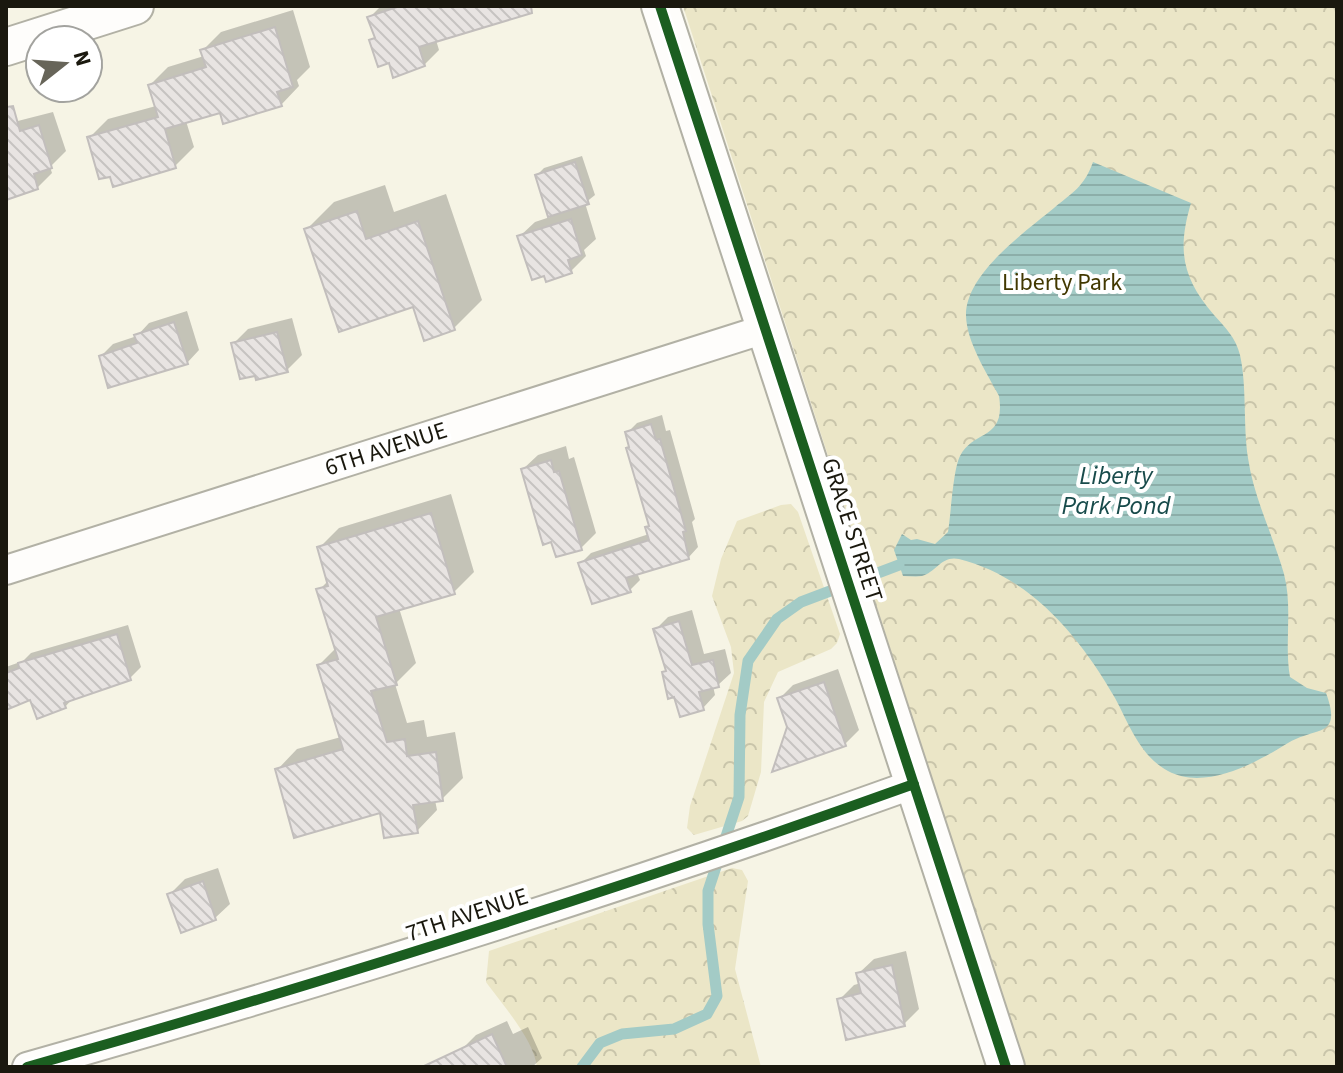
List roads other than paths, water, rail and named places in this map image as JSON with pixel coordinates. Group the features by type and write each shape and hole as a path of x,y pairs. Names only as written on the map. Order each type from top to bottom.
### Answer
{"street":[{"path":"6,47 135,6"},
{"name":"GRACE STREET","path":"660,6 1006,1067"},
{"name":"6TH AVENUE","path":"6,570 765,329"},
{"name":"7TH AVENUE","path":"27,1067 419,952 745,845 914,784"}],"water":[{"name":"Liberty Park Pond","path":"1093,162 1191,203 1184,235 1185,263 1195,288 1230,333 1240,355 1251,473 1287,587 1290,677 1307,688 1326,693 1330,708 1329,725 1324,729 1298,738 1246,766 1214,776 1182,776 1158,765 1136,739 1115,698 1086,653 1051,612 1031,595 985,568 953,558 922,576 903,576 894,550 902,534 911,540 935,544 948,532 960,456 998,421 999,396 978,358 967,326 968,300 975,285 999,255 1077,188"}],"waterway":[{"path":"582,1067 600,1043 622,1034 674,1029 707,1014 717,996 708,924 708,891 739,797 740,715 748,661 777,619 801,602 899,565"}],"park label":[{"name":"Liberty Park","path":"1062,282"}]}
